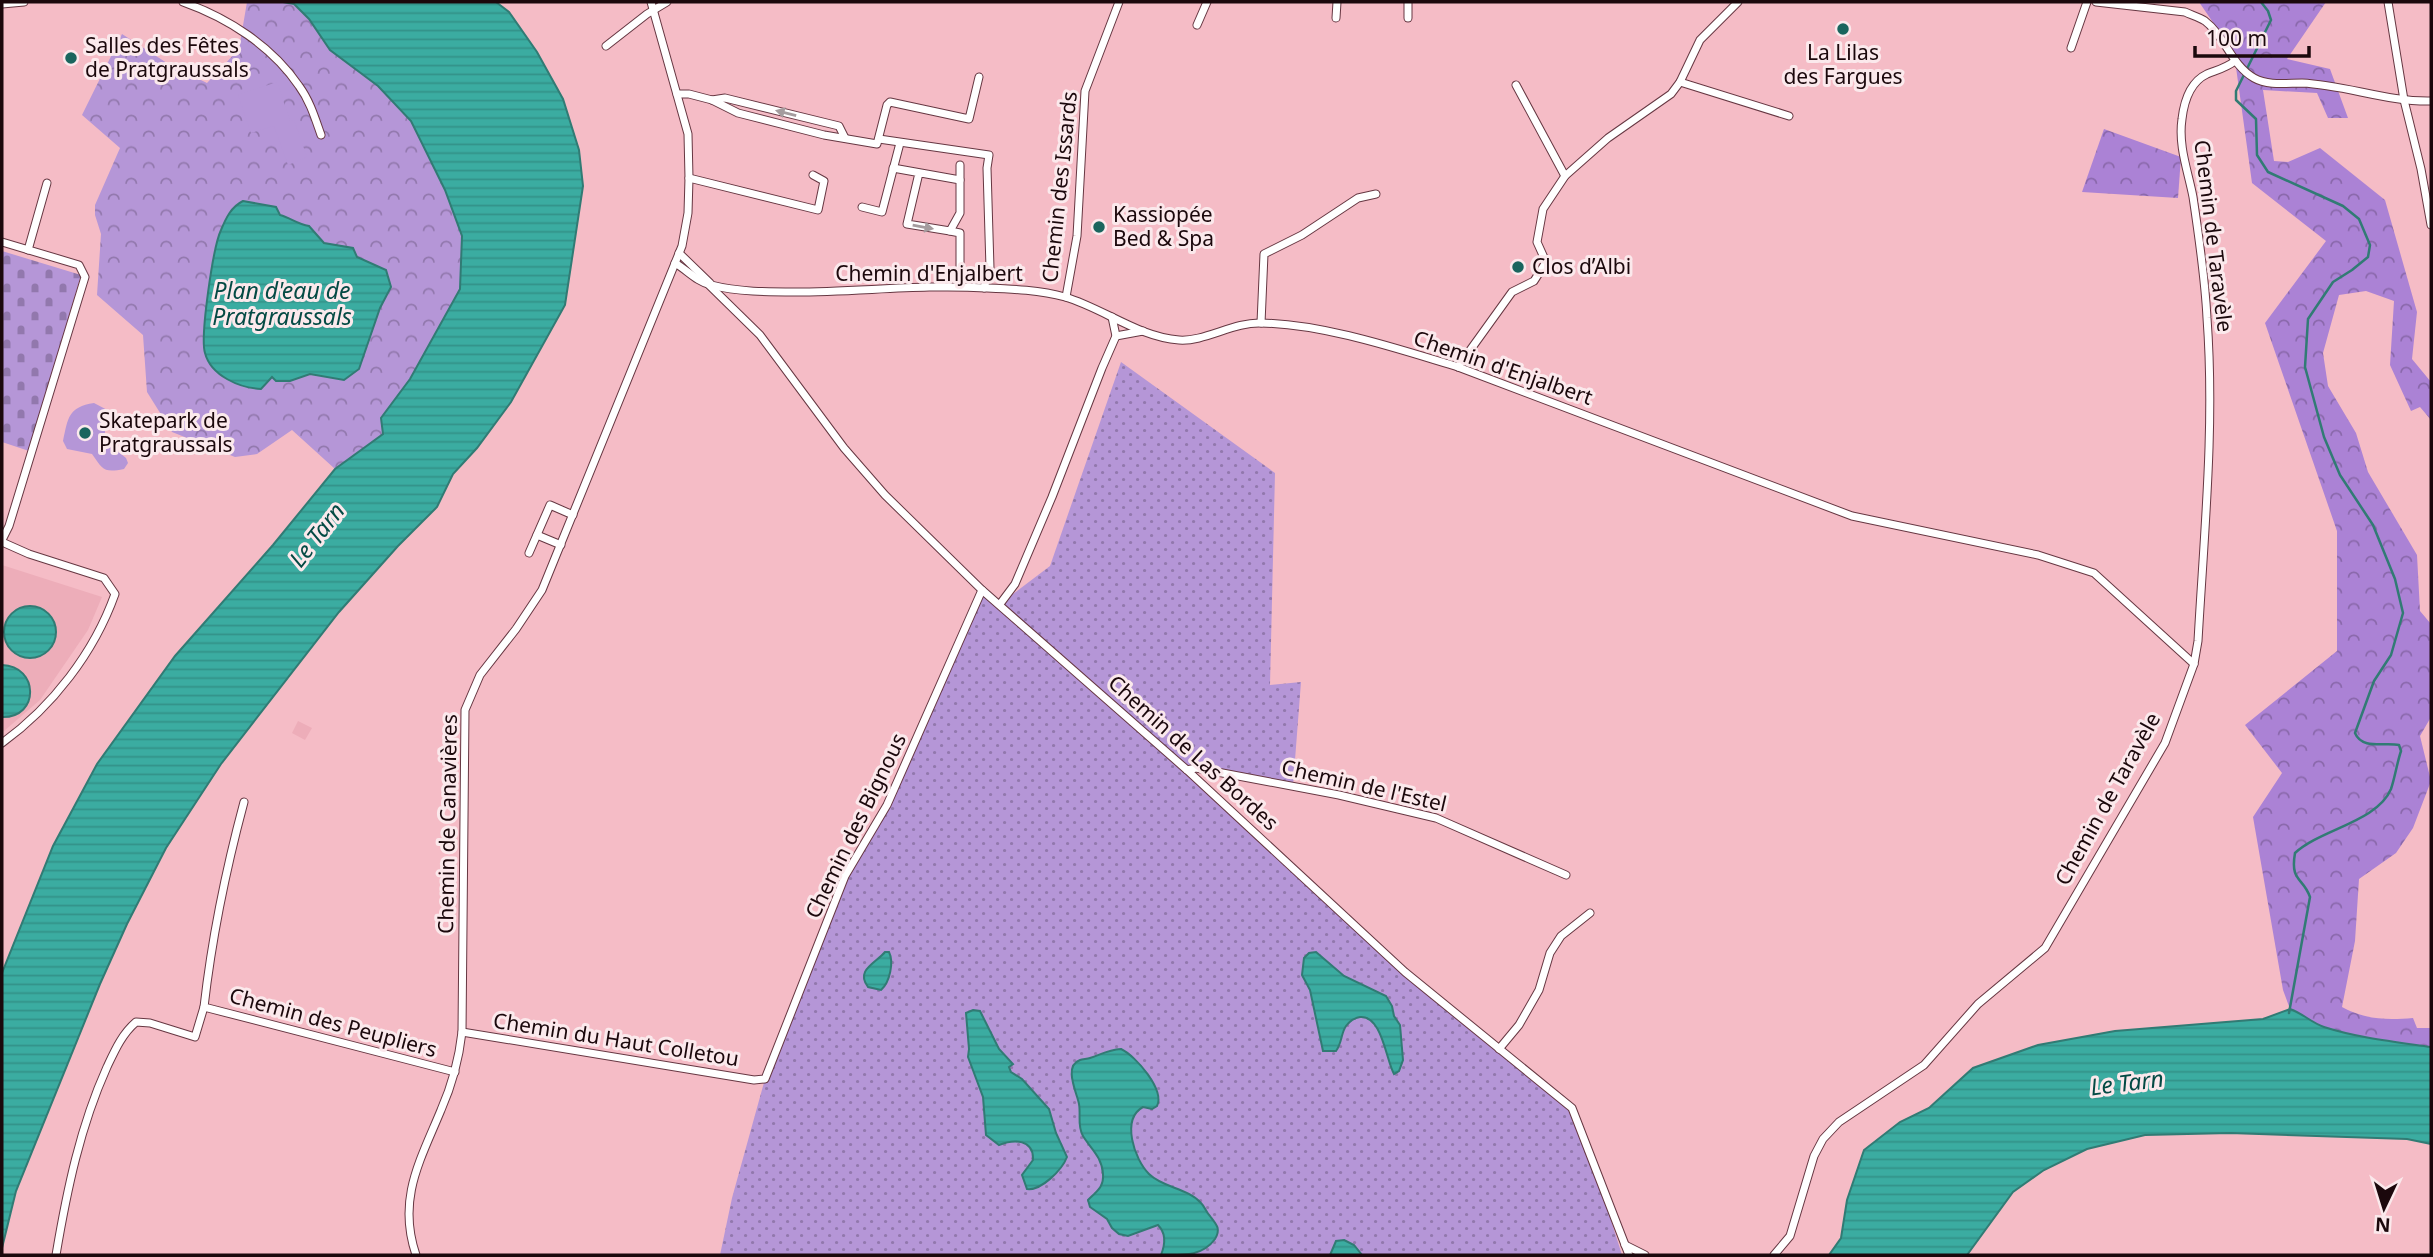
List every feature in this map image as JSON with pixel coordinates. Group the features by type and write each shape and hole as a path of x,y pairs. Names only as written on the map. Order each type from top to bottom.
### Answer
{"street":[{"path":"2,4 24,2"},
{"path":"183,2 210,12 246,33 280,63 299,85 310,104 321,135"},
{"path":"606,46 652,6 667,2"},
{"name":"Chemin des Issards","path":"1066,297 1077,236 1085,92 1119,2"},
{"path":"1197,25 1208,2"},
{"path":"1336,18 1337,2"},
{"path":"1408,2 1408,18"},
{"path":"1458,367 1512,292 1534,281 1546,262 1537,242 1542,209 1565,176 1608,138 1671,94 1700,40 1738,2"},
{"path":"2071,48 2087,2"},
{"path":"2096,2 2185,12 2197,17 2213,30 2237,63 2251,76 2266,82 2334,86 2404,100 2431,101"},
{"path":"2388,2 2404,100 2431,225"},
{"name":"Chemin de Canavières","path":"416,1255 408,1220 410,1194 420,1158 454,1072 461,1032 465,710 480,676 542,590 679,253 688,213 688,134 652,6"},
{"name":"Chemin de Taravèle","path":"1774,1255 1790,1236 1814,1156 1823,1139 1839,1122 1924,1065 1978,1004 2045,948 2165,743 2194,664 2210,437 2207,308 2193,200 2182,149 2182,119 2193,85 2205,75 2237,63"},
{"path":"677,94 712,100 738,113 824,135 877,144 890,102 969,119 979,77"},
{"path":"1679,82 1789,116"},
{"path":"1516,85 1565,176"},
{"path":"712,100 724,98 838,126 845,138"},
{"path":"738,113 740,102"},
{"path":"879,139 989,155 987,168 990,268 984,288"},
{"path":"862,207 882,212 900,143"},
{"path":"950,231 960,213 960,165"},
{"path":"893,168 960,180"},
{"path":"919,173 907,224 960,233 960,270"},
{"path":"689,178 818,210 824,181 813,174"},
{"path":"28,250 47,183"},
{"path":"1261,323 1264,254 1302,235 1358,198 1376,194"},
{"path":"2,243 79,265 85,277 43,419 2,541 29,554 104,578 115,594 77,667 62,687 2,743"},
{"path":"679,253 711,285"},
{"name":"Chemin d'Enjalbert","path":"675,263 711,285 737,290 815,292 984,288 1066,297 1145,331 1177,340 1190,340 1242,325 1261,323 1318,330 1458,367 1852,516 2038,555 2095,573 2194,664"},
{"name":"Chemin de Las Bordes","path":"711,285 760,335 844,448 885,495 982,590 1187,770 1405,972 1572,1108 1629,1255"},
{"path":"1000,604 1015,583 1026,559 1116,337 1112,317"},
{"path":"1116,337 1145,331"},
{"path":"529,553 550,505 573,516"},
{"path":"537,535 561,545"},
{"name":"Chemin des Bignous","path":"765,1079 845,876 887,805 982,590"},
{"name":"Chemin de l'Estel","path":"1187,770 1196,768 1339,795 1436,818 1566,875"},
{"name":"Chemin des Peupliers","path":"56,1255 74,1163 99,1084 125,1031 136,1022 149,1023 195,1037 204,1007 211,950 244,802"},
{"path":"1499,1049 1519,1025 1539,990 1550,953 1561,936 1590,913"},
{"name":"Chemin des Peupliers","path":"204,1007 454,1072"},
{"name":"Chemin du Haut Colletou","path":"461,1032 740,1078 765,1079"},
{"path":"1625,1245 1645,1255"}],"shaded area":[{"path":"2,565 102,597 88,630 40,700 4,731 2,730"},
{"path":"298,721 312,728 305,740 292,733"}],"green space":[{"path":"247,2 293,4 309,19 330,50 378,86 411,121 445,190 462,236 460,289 410,379 381,418 383,434 335,469 292,430 257,454 235,457 172,432 147,392 143,335 97,295 101,234 95,205 120,148 82,115 122,34 170,65 207,83 239,49"},
{"path":"2199,2 2326,2 2287,59 2330,69 2348,118 2328,118 2317,93 2263,90 2274,161 2288,162 2320,148 2385,200 2417,312 2412,359 2431,382 2431,420 2420,407 2411,411 2390,365 2394,301 2366,291 2339,295 2323,353 2328,386 2356,433 2368,472 2417,555 2420,611 2431,624 2431,717 2420,736 2431,781 2413,828 2396,853 2359,879 2355,941 2342,1007 2377,1018 2413,1018 2417,1028 2431,1028 2431,1047 2364,1037 2324,1027 2290,1009 2283,990 2253,817 2282,773 2245,725 2337,651 2337,531 2265,323 2326,241 2252,183 2234,53"},
{"path":"277,82 290,121 294,120 307,157 288,165 274,126 251,133 238,95"},
{"path":"2104,129 2181,157 2178,198 2082,192"},
{"path":"2,251 81,275 29,451 2,442"},
{"path":"1121,362 1275,473 1270,685 1301,682 1293,786 1189,770 1405,972 1572,1108 1591,1157 1622,1255 720,1255 732,1198 765,1079 833,906 887,805 982,590 1000,604 1050,566"},
{"name":"Skatepark de Pratgraussals","path":"94,403 113,413 114,417 105,426 105,441 126,458 128,463 124,469 105,469 92,454 67,449 63,441 66,426 74,411"}],"water":[{"name":"Le Tarn","path":"283,2 496,2 509,12 537,52 563,99 579,150 583,186 565,305 511,402 477,448 453,474 437,507 339,612 221,764 166,848 100,984 16,1191 2,1248 2,973 53,846 97,764 175,656 273,545 335,469 383,434 381,418 410,379 460,289 462,236 445,190 411,121 378,86 330,50 309,19 294,4"},
{"name":"Plan d'eau de Pratgraussals","path":"243,201 276,207 280,215 309,226 324,243 353,248 357,257 386,270 391,287 380,308 359,369 344,380 310,374 290,381 276,381 272,377 261,389 253,388 227,379 208,361 204,329 214,254 227,217 235,206"},
{"path":"30,606 49,613 56,632 49,651 30,658 11,651 4,632 11,613"},
{"path":"2,665 23,674 30,692 23,709 14,715 2,717"},
{"path":"885,952 889,952 891,961 887,982 881,990 868,987 865,971"},
{"path":"1316,952 1344,976 1386,996 1400,1025 1403,1060 1399,1071 1394,1074 1378,1030 1367,1018 1360,1017 1349,1023 1336,1051 1323,1051 1310,990 1302,975 1304,958 1309,953"},
{"name":"Le Tarn","path":"2290,1009 2337,1031 2431,1047 2431,1144 2407,1139 2230,1133 2145,1135 2087,1149 2044,1170 2013,1192 1967,1255 1829,1255 1841,1238 1847,1200 1864,1150 1900,1122 1929,1108 1973,1068 2038,1045 2115,1031 2263,1019"},
{"path":"980,1011 999,1049 1013,1064 1009,1067 1011,1072 1022,1079 1049,1109 1067,1157 1056,1173 1033,1189 1027,1189 1022,1175 1033,1160 1027,1144 1011,1142 999,1145 986,1135 983,1097 968,1057 966,1013"},
{"path":"1121,1049 1148,1074 1157,1091 1157,1106 1152,1109 1143,1107 1133,1120 1132,1139 1139,1159 1155,1179 1196,1198 1217,1227 1215,1239 1198,1252 1161,1255 1164,1239 1158,1225 1128,1236 1119,1234 1107,1219 1090,1207 1088,1200 1101,1186 1103,1174 1098,1158 1081,1132 1072,1068 1080,1060"},
{"path":"1344,1240 1354,1245 1362,1255 1330,1255 1336,1241"}],"waterway":[{"path":"2261,2 2271,20 2236,91 2236,100 2256,119 2257,155 2268,172 2343,206 2359,219 2370,245 2368,257 2333,282 2308,319 2305,367 2324,437 2340,475 2373,525 2395,579 2403,613 2391,655 2374,681 2355,733 2363,742 2399,745 2401,751 2391,789 2374,810 2295,853 2294,869 2310,897 2289,1013"}],"place":[{"name":"La Lilas des Fargues","path":"1843,29"},
{"name":"Salles des Fêtes de Pratgraussals","path":"71,58"},
{"name":"Kassiopée Bed & Spa","path":"1099,227"},
{"name":"Clos d’Albi","path":"1518,267"},
{"name":"Skatepark de Pratgraussals","path":"85,433"}]}
